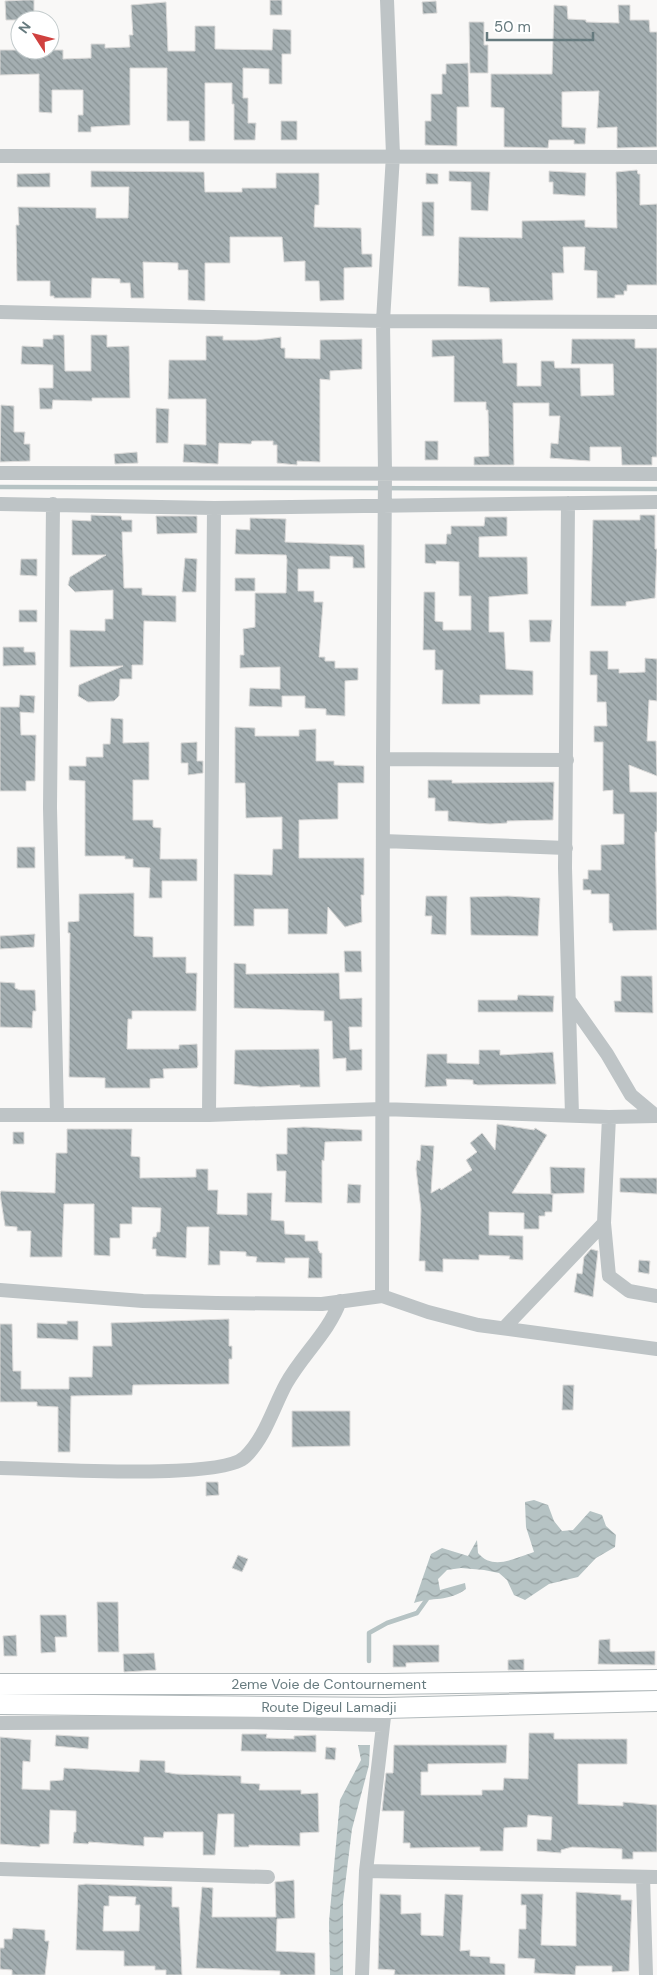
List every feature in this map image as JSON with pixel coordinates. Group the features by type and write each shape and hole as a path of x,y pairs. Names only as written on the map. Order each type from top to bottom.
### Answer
{"main road":[{"name":"2eme Voie de Contournement","path":"0,1684 385,1684 657,1680"},
{"name":"Route Digeul Lamadji","path":"0,1704 384,1716 657,1701"}],"street":[{"path":"382,1296 385,503 383,321 393,155 387,0"},
{"path":"0,156 393,155 657,157"},
{"path":"0,312 383,321 657,322"},
{"path":"0,473 385,477 657,474"},
{"path":"0,504 214,508 385,503 657,502"},
{"path":"568,503 566,848 572,1115"},
{"path":"53,504 50,808 57,1115"},
{"path":"209,1115 214,508"},
{"path":"383,759 567,760"},
{"path":"383,841 566,848"},
{"path":"569,1000 607,1054 631,1095 656,1116"},
{"path":"0,1115 209,1115 382,1109 609,1117 656,1116"},
{"path":"609,1117 604,1223 609,1276 629,1291 657,1296"},
{"path":"504,1328 604,1223"},
{"path":"0,1290 189,1302 322,1304 382,1296 428,1312 478,1325 657,1349"},
{"path":"0,1468 112,1472 221,1467 245,1458 267,1425 287,1384 334,1318 340,1301"},
{"path":"0,1723 253,1722 384,1716 366,1871 362,1975"},
{"path":"0,1869 268,1877"},
{"path":"366,1871 650,1877 646,1975"}],"water":[{"path":"534,1500 548,1505 554,1521 562,1531 573,1530 590,1511 602,1515 606,1526 616,1535 615,1547 596,1558 578,1577 549,1584 525,1600 514,1595 507,1580 499,1573 461,1568 447,1570 438,1579 440,1590 465,1583 466,1589 447,1598 414,1603 431,1554 442,1548 468,1556 477,1540 478,1553 490,1561 497,1562 512,1560 534,1552 526,1527 525,1502"},
{"path":"358,1745 370,1745 369,1765 352,1829 343,1902 343,1975 330,1975 329,1922 340,1800 361,1760"}],"building":[{"path":"34,0 34,10 10,10 10,20 6,20 5,1"},
{"path":"270,0 282,0 282,15 270,15"},
{"path":"436,1 437,13 423,14 422,2"},
{"path":"166,2 168,51 195,51 195,26 215,26 215,49 272,50 273,29 291,30 291,54 282,54 282,84 269,84 269,69 243,68 243,98 248,98 248,123 256,123 255,140 234,140 232,83 205,83 205,141 189,141 189,121 167,121 167,68 130,68 130,125 91,127 91,132 78,132 78,115 83,115 83,90 52,90 52,113 39,112 39,74 0,75 0,50 10,50 10,60 60,60 60,50 63,50 63,59 91,58 91,44 105,44 105,48 130,47 129,35 133,35 131,5"},
{"path":"554,5 567,6 568,19 586,20 586,22 619,23 618,5 630,5 630,20 649,20 650,32 657,32 657,147 617,148 617,127 597,128 599,91 562,92 562,127 586,128 585,144 574,144 574,140 549,140 548,148 504,147 504,108 491,107 491,74 552,74"},
{"path":"469,22 484,22 484,45 488,45 488,73 470,73"},
{"path":"468,63 469,107 457,107 457,146 425,145 425,121 431,121 431,94 442,94 442,74 446,74 446,64"},
{"path":"281,121 297,121 297,140 281,140"},
{"path":"637,170 638,174 640,174 640,205 657,204 657,285 627,285 627,291 624,291 624,295 615,295 615,298 597,298 597,271 584,270 585,247 563,247 564,273 552,273 553,300 490,302 489,288 458,286 459,237 522,238 522,221 585,220 585,227 617,228 616,172"},
{"path":"91,171 204,172 205,192 242,192 242,188 276,188 276,173 319,173 319,205 315,205 314,227 361,228 362,254 372,254 372,267 344,268 344,300 320,301 319,281 305,281 305,261 284,262 282,237 230,237 230,263 205,263 205,301 188,300 188,270 178,270 178,263 143,262 144,298 131,298 130,283 120,283 120,279 92,278 91,298 54,298 54,296 50,296 50,281 17,281 16,225 19,225 18,207 96,208 96,218 128,218 129,187 91,187"},
{"path":"449,171 490,172 488,211 471,210 471,182 449,181"},
{"path":"549,171 586,173 585,196 553,194 553,182 549,182"},
{"path":"50,173 50,187 17,187 17,174"},
{"path":"426,173 438,174 438,184 426,184"},
{"path":"422,202 434,202 434,236 422,236"},
{"path":"53,335 64,335 65,371 91,371 91,335 107,335 107,347 129,346 130,398 92,398 92,401 53,400 52,409 40,409 39,388 53,388 53,365 21,364 22,346 43,347 43,339 53,339"},
{"path":"206,336 223,336 223,340 257,340 281,337 281,348 285,348 285,358 320,359 320,340 362,339 362,369 330,371 330,380 320,379 320,462 297,461 297,465 277,463 277,445 273,445 273,441 252,441 251,444 219,443 218,464 183,462 184,444 206,445 206,399 168,399 169,360 206,360"},
{"path":"502,339 503,363 517,363 517,386 541,386 541,361 554,361 555,368 580,368 581,396 614,395 613,364 571,364 572,339 635,339 635,348 657,348 657,457 652,457 652,465 622,465 621,447 590,447 590,461 550,458 551,443 558,444 560,416 549,416 549,403 513,403 514,465 474,465 474,457 489,456 488,410 486,410 486,402 454,402 454,356 432,357 432,340"},
{"path":"1,405 14,406 14,432 25,432 24,444 30,444 30,461 0,462"},
{"path":"156,408 169,409 168,443 156,443"},
{"path":"425,441 438,441 438,460 425,460"},
{"path":"137,452 138,463 115,464 114,454"},
{"path":"91,515 121,516 122,520 132,520 132,532 122,532 124,588 142,588 142,595 176,596 176,622 144,621 143,665 132,665 132,679 120,679 119,696 114,701 88,702 78,696 79,685 123,666 70,667 70,630 105,631 105,619 113,619 113,590 75,592 68,585 70,577 106,555 72,555 72,520 91,521"},
{"path":"640,515 655,515 655,549 657,549 655,598 626,602 626,606 591,606 593,520 640,520"},
{"path":"156,516 197,516 197,533 157,534"},
{"path":"485,517 507,517 507,536 479,537 479,557 527,557 528,594 489,597 489,632 504,632 506,669 533,671 533,695 480,695 480,704 442,704 443,670 435,670 435,650 423,650 424,592 435,592 435,621 443,622 443,630 471,630 471,596 459,596 459,562 436,561 436,564 425,563 425,544 446,544 447,534 451,534 451,526 484,526"},
{"path":"250,518 286,519 285,542 364,545 365,568 353,568 353,557 330,556 330,569 298,569 298,591 314,591 314,602 323,602 319,657 325,657 325,661 335,661 335,668 358,668 358,680 345,681 345,716 326,715 326,709 305,708 305,696 282,696 282,707 249,706 250,688 280,689 280,667 240,668 240,655 244,655 243,629 255,627 255,593 286,593 287,560 286,555 235,554 236,529 250,530"},
{"path":"185,558 197,559 196,592 182,592"},
{"path":"21,559 37,559 37,576 20,575"},
{"path":"235,578 255,578 255,591 235,591"},
{"path":"19,610 37,610 37,622 19,622"},
{"path":"529,620 552,620 550,642 530,642"},
{"path":"3,647 24,647 24,652 35,652 36,665 3,666"},
{"path":"590,651 608,651 608,669 619,669 619,673 645,672 645,658 657,659 657,701 649,700 647,741 656,741 657,776 629,765 630,792 657,792 657,832 655,832 657,930 613,931 612,923 609,923 609,894 591,894 591,890 583,890 583,879 588,879 588,870 601,870 601,845 624,844 624,814 613,814 613,790 603,791 603,742 594,742 594,726 607,726 606,702 597,702 597,675 590,675"},
{"path":"20,695 35,696 34,713 20,712 21,735 36,735 35,781 26,781 26,791 0,791 0,707 19,707"},
{"path":"111,718 123,719 123,743 149,742 149,780 133,780 133,820 153,820 153,827 161,828 160,859 197,859 197,881 162,881 162,898 149,898 150,868 133,867 133,859 125,859 125,856 85,856 85,781 69,780 69,766 86,766 86,757 103,757 103,744 110,744"},
{"path":"235,727 255,728 255,736 299,736 299,730 316,729 316,761 334,761 334,765 364,766 364,783 338,783 338,819 299,820 299,858 364,858 364,895 361,895 362,922 345,927 328,907 327,934 288,934 288,909 254,909 254,926 234,926 234,874 272,875 273,849 282,849 282,817 246,818 245,783 235,783"},
{"path":"197,742 197,761 203,761 203,773 188,775 188,763 181,763 181,743"},
{"path":"428,780 452,780 452,783 554,782 553,820 507,821 507,823 490,824 448,821 448,811 435,811 435,798 428,798"},
{"path":"17,847 35,847 35,868 17,868"},
{"path":"134,893 134,936 153,937 153,957 186,957 186,973 197,973 196,1011 132,1011 132,1019 128,1019 127,1049 179,1049 179,1045 197,1044 198,1065 197,1068 163,1069 164,1078 150,1079 150,1088 105,1088 105,1078 69,1077 70,933 68,933 68,922 79,921 79,894"},
{"path":"426,896 447,896 446,935 431,934 432,916 425,916"},
{"path":"508,896 540,898 538,936 471,935 470,897"},
{"path":"35,934 34,947 0,949 0,936"},
{"path":"344,951 361,951 362,972 345,972"},
{"path":"234,963 246,964 246,974 339,973 340,999 362,998 362,1027 349,1027 350,1050 362,1049 362,1070 346,1071 346,1058 333,1059 332,1021 324,1021 324,1011 234,1008"},
{"path":"621,976 652,976 653,1013 615,1012 614,1001 621,1001"},
{"path":"0,982 15,983 15,988 20,990 35,990 36,1011 33,1011 32,1028 0,1027"},
{"path":"518,995 554,996 553,1012 478,1012 478,1000 517,1000"},
{"path":"319,1049 320,1087 300,1087 300,1085 260,1087 234,1084 235,1050"},
{"path":"479,1050 500,1050 500,1055 553,1052 556,1084 478,1085 473,1084 473,1080 446,1079 447,1086 425,1087 427,1054 447,1054 447,1063 479,1064"},
{"path":"497,1124 534,1130 535,1128 547,1135 512,1193 553,1194 552,1212 545,1212 545,1216 539,1216 539,1229 524,1229 524,1213 489,1212 489,1235 523,1236 523,1260 509,1259 510,1256 479,1255 479,1260 443,1259 443,1272 425,1271 425,1261 419,1261 421,1209 416,1169 417,1160 420,1161 421,1145 434,1146 431,1193 440,1188 441,1190 472,1170 466,1160 477,1152 470,1143 482,1133 495,1150"},
{"path":"287,1128 362,1130 362,1141 325,1142 324,1161 322,1160 322,1203 285,1202 286,1171 277,1171 276,1154 287,1154"},
{"path":"67,1129 132,1129 131,1156 140,1157 140,1178 196,1177 196,1169 208,1169 208,1190 218,1190 217,1214 247,1215 247,1193 272,1193 271,1220 284,1221 285,1234 305,1235 305,1241 318,1241 318,1249 322,1253 322,1278 308,1278 309,1258 285,1258 285,1263 256,1262 257,1257 246,1256 246,1252 220,1251 220,1265 208,1265 209,1227 187,1227 186,1258 156,1256 156,1249 152,1249 153,1237 156,1237 157,1232 160,1232 161,1208 132,1207 132,1224 120,1224 120,1238 110,1238 110,1256 94,1255 94,1204 64,1204 62,1257 30,1257 31,1231 17,1231 17,1227 5,1226 0,1194 1,1191 55,1193 56,1153 67,1153"},
{"path":"13,1132 24,1132 24,1144 13,1144"},
{"path":"550,1167 585,1168 584,1193 551,1194"},
{"path":"620,1178 657,1178 657,1194 620,1192"},
{"path":"348,1184 361,1185 360,1203 347,1203"},
{"path":"591,1249 598,1251 593,1297 574,1292 577,1273 582,1274 584,1257"},
{"path":"639,1260 650,1261 649,1274 638,1272"},
{"path":"229,1319 229,1346 232,1346 232,1359 229,1359 229,1384 133,1385 132,1395 71,1396 70,1452 58,1452 58,1407 37,1406 37,1402 0,1402 0,1324 12,1324 13,1371 21,1371 21,1389 69,1389 69,1377 92,1377 93,1346 112,1346 111,1323"},
{"path":"67,1321 78,1321 78,1340 37,1338 37,1323 67,1324"},
{"path":"563,1385 574,1385 573,1410 562,1410"},
{"path":"292,1411 350,1411 350,1446 292,1447"},
{"path":"206,1482 218,1482 219,1495 206,1496"},
{"path":"238,1555 248,1559 242,1572 232,1568"},
{"path":"97,1602 118,1602 119,1652 98,1652"},
{"path":"40,1615 66,1615 67,1637 55,1637 56,1652 41,1653"},
{"path":"16,1635 17,1656 4,1656 3,1636"},
{"path":"610,1639 610,1651 612,1652 655,1651 655,1665 598,1664 599,1640"},
{"path":"393,1645 439,1645 439,1662 406,1663 406,1667 393,1667"},
{"path":"154,1653 156,1670 124,1672 123,1654"},
{"path":"524,1659 524,1670 508,1670 508,1660"},
{"path":"529,1733 554,1733 554,1739 627,1739 627,1764 578,1764 578,1804 623,1806 623,1802 657,1805 657,1852 633,1852 633,1859 622,1859 622,1849 572,1847 561,1850 561,1853 537,1851 537,1839 551,1840 552,1817 528,1815 527,1827 504,1828 503,1851 480,1851 480,1847 410,1848 410,1843 403,1843 404,1811 382,1811 386,1773 393,1773 394,1745 507,1745 506,1763 428,1764 428,1772 421,1772 421,1795 482,1795 482,1790 503,1790 504,1778 528,1779"},
{"path":"242,1734 267,1734 266,1738 294,1739 294,1736 316,1735 316,1752 241,1751"},
{"path":"56,1735 89,1737 88,1749 55,1746"},
{"path":"0,1737 31,1740 30,1762 23,1761 22,1789 50,1790 50,1781 63,1780 64,1768 139,1772 140,1760 165,1761 165,1772 241,1776 241,1783 260,1784 259,1790 301,1790 301,1794 318,1793 319,1832 300,1833 300,1846 249,1845 249,1847 234,1847 234,1814 218,1814 215,1855 203,1855 203,1832 164,1832 163,1838 144,1837 144,1846 89,1842 88,1844 73,1843 74,1832 76,1832 76,1811 50,1810 49,1844 40,1844 40,1847 0,1844"},
{"path":"326,1747 336,1748 335,1760 325,1759"},
{"path":"294,1880 295,1918 277,1919 276,1951 315,1953 315,1975 280,1975 280,1971 196,1968 202,1887 213,1888 212,1917 276,1917 275,1882"},
{"path":"78,1885 172,1887 172,1907 179,1907 182,1975 166,1975 166,1970 155,1970 155,1966 124,1966 124,1951 76,1950","holes":["109,1896 136,1897 135,1905 140,1905 139,1931 103,1931 104,1906 109,1906"]},
{"path":"576,1892 621,1895 621,1900 632,1900 629,1971 612,1972 612,1966 576,1966 575,1975 534,1973 535,1959 518,1958 519,1929 526,1929 526,1905 521,1905 521,1894 543,1894 541,1945 576,1946"},
{"path":"380,1894 401,1895 401,1914 421,1913 421,1935 443,1936 445,1894 463,1895 460,1951 470,1950 470,1956 490,1957 490,1963 505,1964 505,1975 394,1975 395,1970 378,1969"},
{"path":"13,1928 45,1930 45,1941 49,1941 45,1975 12,1975 12,1970 0,1969 0,1948 4,1948 4,1939 12,1939"}],"waterway":[{"path":"0,487 657,489"},
{"path":"369,1661 369,1633 387,1623 417,1613 427,1599"}]}
